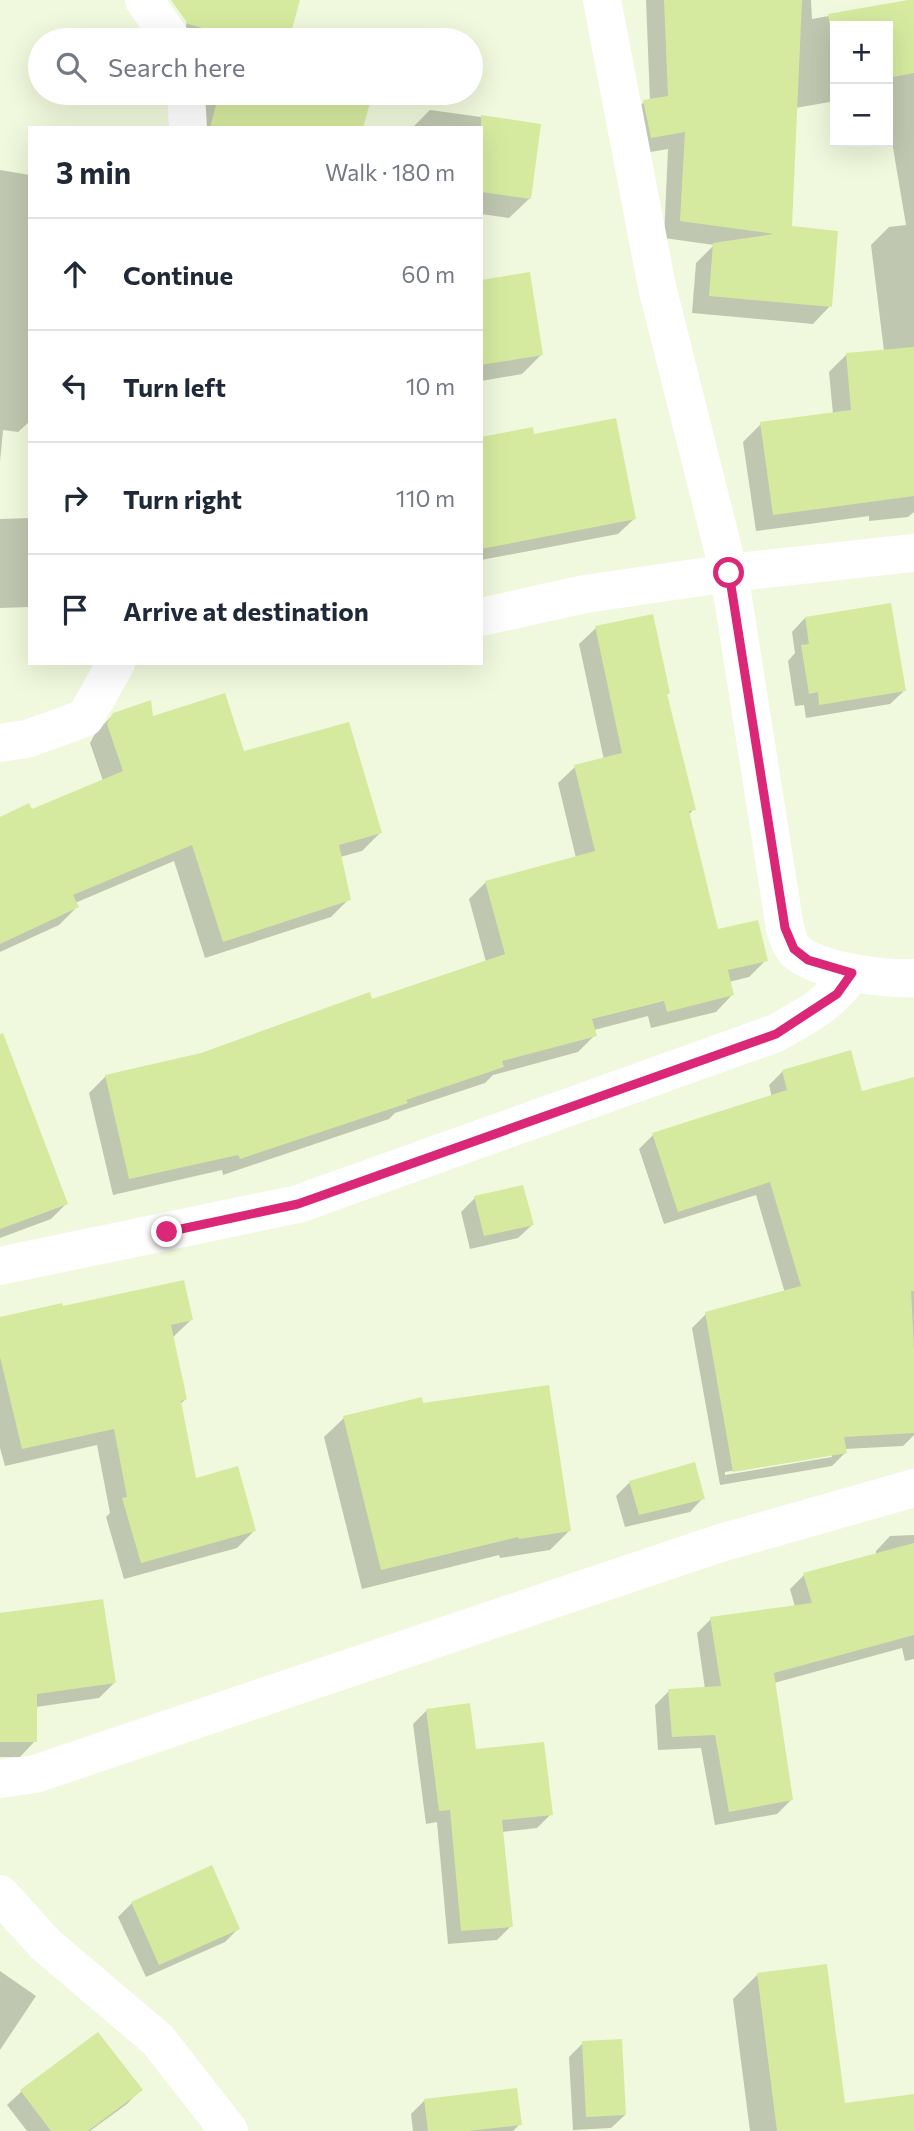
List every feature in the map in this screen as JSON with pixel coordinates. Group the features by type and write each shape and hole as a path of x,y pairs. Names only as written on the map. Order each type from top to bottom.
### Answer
{"street":[{"path":"144,0 164,28"},
{"path":"602,0 657,287 729,573 785,928 794,949 808,960 852,973 914,978"},
{"path":"187,105 188,126"},
{"path":"483,617 585,594 729,573 914,554"},
{"path":"0,743 27,739 85,718 115,665"},
{"path":"0,1266 298,1204 776,1034 837,994 852,973"},
{"path":"0,1779 35,1774 717,1544 914,1489"},
{"path":"0,1894 45,1944 158,2040 229,2131"}],"building":[{"path":"171,0 300,0 292,28 202,28 188,24"},
{"path":"664,0 802,0 792,226 838,231 832,307 709,296 713,243 774,234 680,221 685,132 651,138 643,100 668,96"},
{"path":"914,0 914,73 893,77 893,21 830,21 830,26 828,14"},
{"path":"216,105 369,105 364,126 211,126"},
{"path":"481,115 541,124 531,199 483,192"},
{"path":"530,272 543,355 483,365 483,280"},
{"path":"914,347 914,496 773,515 760,422 851,410 846,353"},
{"path":"616,418 636,519 483,549 483,437 533,427 534,434"},
{"path":"891,603 906,691 819,705 818,692 809,694 801,645 809,644 805,617"},
{"path":"653,614 670,693 667,694 696,810 689,811 718,929 758,920 768,961 728,970 734,995 667,1012 664,1001 592,1019 597,1036 502,1061 504,1067 406,1100 408,1103 240,1159 238,1155 129,1179 105,1075 201,1053 370,992 372,999 505,954 485,881 595,851 574,765 622,753 595,626"},
{"path":"225,693 244,751 349,722 382,833 339,845 351,900 223,942 192,845 73,895 79,907 0,944 0,817 29,803 32,809 123,771 107,724 113,713 151,700 153,716"},
{"path":"3,1033 68,1204 0,1229 0,1034"},
{"path":"851,1050 862,1091 914,1077 914,1291 911,1291 914,1433 844,1437 847,1453 733,1472 705,1312 801,1286 770,1182 678,1212 652,1133 787,1090 782,1070"},
{"path":"523,1185 534,1225 484,1236 474,1196"},
{"path":"184,1280 193,1320 171,1325 187,1399 181,1401 196,1478 238,1466 256,1531 141,1563 122,1498 127,1497 114,1429 22,1449 0,1357 0,1317"},
{"path":"549,1385 571,1531 518,1537 381,1570 343,1416 422,1397 423,1403"},
{"path":"695,1462 705,1499 639,1515 629,1481"},
{"path":"914,1543 914,1635 774,1673 793,1800 729,1812 715,1735 672,1737 668,1689 721,1686 710,1617 812,1603 803,1573"},
{"path":"103,1599 116,1683 37,1694 37,1742 0,1742 0,1613"},
{"path":"470,1703 476,1749 544,1742 553,1815 502,1820 513,1927 461,1931 450,1810 439,1811 426,1709"},
{"path":"212,1865 240,1929 159,1965 131,1902"},
{"path":"827,1964 845,2103 914,2094 914,2131 777,2131 757,1973"},
{"path":"98,2032 143,2090 88,2131 51,2131 20,2090"},
{"path":"622,2039 626,2115 586,2117 582,2041"},
{"path":"517,2088 522,2125 468,2131 428,2131 424,2099"}],"route":[{"path":"167,1232 298,1204 776,1034 837,994 852,973 808,960 794,949 785,928 729,573"}]}
